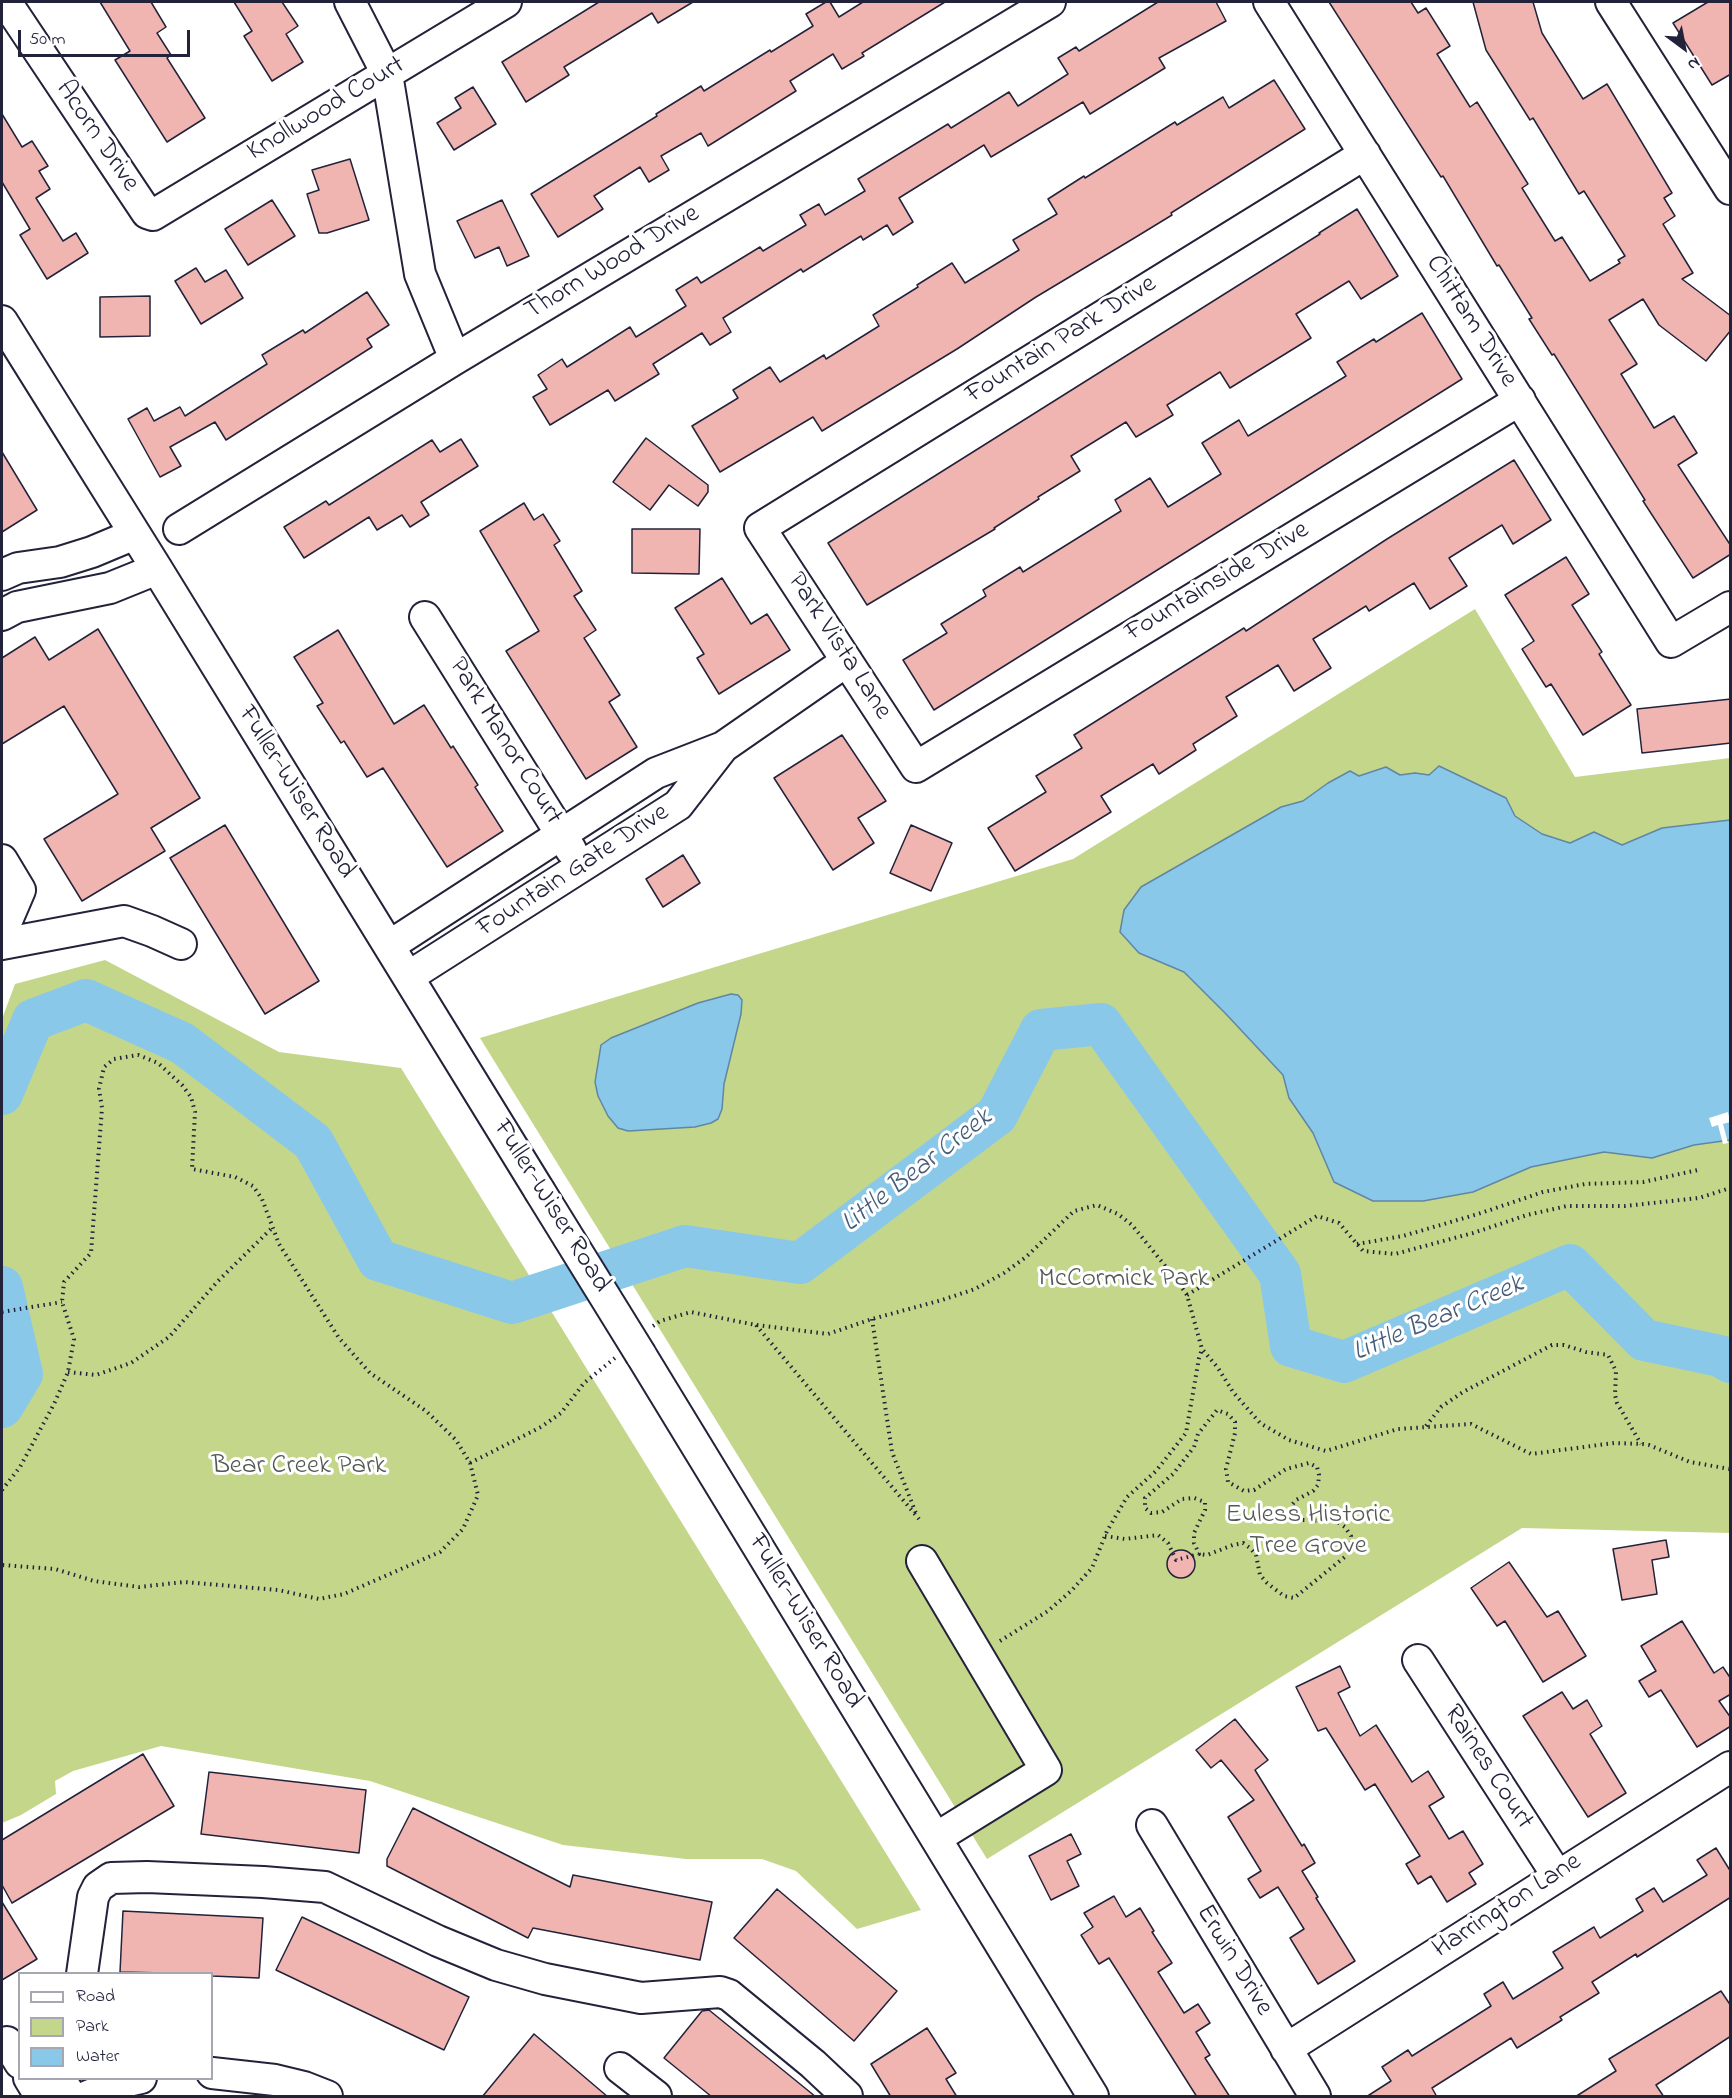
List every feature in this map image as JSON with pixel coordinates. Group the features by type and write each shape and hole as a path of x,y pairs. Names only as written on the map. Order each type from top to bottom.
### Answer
{"street":[{"name":"Acorn Drive","path":"6,2 147,213"},
{"path":"350,2 387,74 420,274 455,359"},
{"name":"Knollwood Court","path":"147,213 153,214 506,2"},
{"name":"Thorn Wood Drive","path":"179,529 455,359 1050,2"},
{"name":"Chittam Drive","path":"1269,2 1671,642 1731,607"},
{"path":"1611,2 1731,189"},
{"name":"Fountain Park Drive","path":"760,528 1365,154"},
{"name":"Fuller-Wiser Road","path":"2,321 539,1190 629,1355 936,1838 1093,2097"},
{"name":"Fountainside Drive","path":"916,767 1520,400"},
{"name":"Park Vista Lane","path":"760,528 916,767"},
{"path":"2,575 18,568 60,562 92,552 135,534"},
{"path":"2,615 17,607 110,588 157,569"},
{"name":"Park Manor Court","path":"425,617 582,868"},
{"name":"Fountain Gate Drive","path":"389,946 657,773 723,747 847,661"},
{"name":"Fountain Gate Drive","path":"408,977 678,805 723,747"},
{"path":"2,860 20,890 2,932"},
{"path":"2,944 124,921 181,944"},
{"path":"922,1561 1046,1770 936,1838"},
{"name":"Raines Court","path":"1418,1660 1557,1875"},
{"name":"Harrington Lane","path":"1286,2049 1557,1875 1731,1767"},
{"name":"Erwin Drive","path":"1152,1826 1315,2097"},
{"path":"82,1972 93,1897 98,1887 111,1878 147,1877 325,1887 438,1941 486,1961 545,1979 641,1998 720,1992 729,1995 813,2064 847,2097"},
{"path":"620,2068 656,2097"},
{"path":"213,2073 274,2080 304,2087 327,2097"},
{"path":"30,2080 40,2097"},
{"path":"60,2080 71,2097"},
{"path":"88,2097 123,2082 135,2080"}],"path":[{"path":"2,1490 20,1467 54,1404 68,1372 74,1339 62,1302 64,1282 91,1252 102,1108 99,1089 104,1067 114,1059 138,1055 158,1064 182,1084 191,1098 195,1112 192,1168 235,1177 253,1186 262,1198 279,1245 339,1338 370,1373 426,1411 456,1440 470,1463 478,1495 463,1529 440,1552 344,1594 319,1599 278,1590 184,1582 139,1587 94,1581 55,1569 2,1566"},
{"path":"1357,1244 1403,1236 1543,1192 1585,1184 1643,1182 1698,1170"},
{"path":"1187,1295 1317,1216 1339,1223 1363,1251 1395,1254 1473,1233 1527,1215 1567,1206 1625,1206 1699,1198 1731,1188"},
{"path":"652,1328 660,1321 691,1312 756,1325 828,1334 975,1289 1004,1273 1026,1257 1074,1211 1097,1205 1118,1214 1132,1225 1187,1295 1202,1349 1218,1368 1233,1392 1260,1423 1289,1440 1326,1451 1398,1429 1471,1424 1531,1454 1614,1443 1642,1444 1690,1462 1731,1469"},
{"path":"68,1372 96,1376 131,1363 169,1337 218,1281 273,1227"},
{"path":"2,1312 62,1302"},
{"path":"756,1325 918,1520 892,1452 872,1319"},
{"path":"1425,1427 1441,1407 1463,1392 1552,1345 1564,1345 1586,1352 1608,1355 1616,1371 1617,1403 1642,1444"},
{"path":"975,1651 1002,1640 1048,1611 1092,1568 1105,1536 1127,1497 1156,1471 1186,1433 1202,1349"},
{"path":"470,1463 541,1427 561,1413 584,1383 629,1355"},
{"path":"1105,1536 1125,1539 1158,1535 1168,1543 1176,1560 1199,1554 1207,1555 1243,1543 1256,1555 1260,1575 1266,1583 1284,1596 1294,1598 1346,1556 1351,1545 1351,1536 1345,1527 1336,1521 1300,1521 1294,1513 1291,1506 1296,1500 1313,1491 1318,1485 1317,1467 1309,1462 1286,1469 1254,1490 1245,1491 1228,1482 1226,1469 1235,1433 1235,1422 1228,1414 1217,1410 1198,1434 1194,1447 1173,1474 1145,1498 1145,1508 1151,1514 1162,1512 1182,1499 1194,1498 1205,1502 1205,1510 1194,1533 1194,1544 1199,1554"}],"green space":[{"name":"McCormick Park","path":"1475,609 1575,777 1730,758 1730,1533 1522,1528 987,1859 480,1038 1073,859"},
{"name":"Bear Creek Park","path":"105,960 279,1052 401,1068 921,1910 857,1929 796,1871 762,1859 686,1859 563,1845 370,1781 161,1746 73,1771 55,1781 56,1794 21,1815 2,1823 2,1019 15,984"}],"water":[{"path":"1439,766 1506,798 1515,816 1542,834 1570,843 1594,832 1622,845 1662,828 1730,820 1730,1140 1694,1145 1652,1158 1604,1152 1531,1167 1473,1192 1423,1201 1373,1201 1334,1182 1313,1133 1289,1098 1283,1075 1226,1014 1184,972 1139,953 1120,932 1124,910 1141,887 1281,807 1303,801 1350,771 1359,776 1386,767 1400,775 1415,773 1429,775"},
{"path":"731,994 738,995 742,1000 741,1014 718,1119 695,1127 628,1131 618,1128 608,1116 598,1096 595,1082 601,1045 611,1038 698,1003"}],"pier":[{"path":"1728,1112 1730,1122 1723,1124 1728,1143 1723,1144 1718,1125 1712,1127 1709,1118"}],"building":[{"path":"100,2 151,2 166,27 157,33 171,55 167,58 205,118 167,142 115,60 130,51"},
{"path":"234,2 282,2 298,26 286,34 303,62 272,81 244,36 252,31"},
{"path":"599,2 693,2 658,23 652,13 564,67 569,75 526,102 502,62"},
{"path":"830,2 839,17 863,2 945,2 862,53 864,56 842,69 833,54 790,81 796,91 708,146 701,133 661,156 669,170 649,182 640,167 594,196 603,209 558,237 531,194 701,86 704,91 813,26 806,14"},
{"path":"1158,2 1216,2 1226,21 1159,58 1165,68 1090,114 1083,102 991,157 984,145 899,198 913,222 893,235 887,225 863,240 861,236 803,272 801,269 723,318 731,332 710,345 702,333 653,364 659,374 615,401 608,390 550,425 533,397 547,389 538,375 562,359 567,367 630,327 636,337 686,306 676,290 697,277 701,283 760,247 763,251 806,225 800,215 819,204 825,215 865,191 858,179 948,124 951,128 1009,92 1018,106 1068,74 1058,58 1076,47 1079,51"},
{"path":"1329,2 1411,2 1418,13 1426,8 1450,46 1437,54 1470,107 1477,102 1528,184 1522,188 1555,241 1562,237 1590,281 1620,263 1618,260 1625,256 1584,191 1579,194 1533,118 1530,120 1486,50 1473,2 1533,2 1542,33 1583,99 1607,84 1672,193 1664,198 1675,216 1663,224 1693,273 1682,279 1731,316 1731,330 1706,361 1659,325 1643,299 1609,320 1637,364 1621,374 1654,428 1674,416 1697,453 1678,465 1731,546 1731,554 1693,578 1643,501 1645,500 1554,354 1552,355 1529,319 1532,318 1499,265 1497,266 1443,176 1441,177"},
{"path":"1708,2 1731,2 1731,74 1712,85 1673,23"},
{"path":"1274,80 1305,129 1171,213 1172,215 822,431 813,417 720,472 692,426 738,398 733,390 770,367 780,382 824,355 826,359 879,326 873,315 952,263 965,283 1019,250 1013,240 1057,214 1048,199 1175,122 1177,125 1223,97 1229,108"},
{"path":"473,87 496,124 454,150 437,123 461,108 455,98"},
{"path":"2,114 22,147 32,141 48,166 39,171 50,189 36,198 63,241 76,233 88,253 47,279 20,235 30,229 2,182"},
{"path":"350,159 369,220 327,233 319,233 307,194 319,190 312,170"},
{"path":"272,200 295,236 248,265 225,229"},
{"path":"502,200 529,256 507,266 499,247 475,258 457,221"},
{"path":"1357,209 1398,276 1361,299 1349,281 1296,314 1311,338 1230,388 1220,372 1167,405 1173,415 1136,437 1126,422 1071,456 1080,471 1038,497 1039,499 995,529 867,605 828,543"},
{"path":"196,268 205,282 226,270 243,298 201,324 175,281"},
{"path":"367,292 389,325 367,339 372,347 226,440 215,422 170,447 181,466 160,477 128,419 147,408 154,421 180,407 185,416 267,364 262,355 303,330 305,333"},
{"path":"150,296 150,336 100,337 100,297"},
{"path":"1422,313 1462,379 934,710 903,660 947,633 941,624 986,596 983,590 1020,567 1023,572 1121,511 1115,500 1150,478 1168,507 1221,474 1202,443 1239,420 1248,436 1346,376 1337,362 1374,339 1376,342"},
{"path":"646,438 708,485 708,492 698,506 669,485 650,510 613,482"},
{"path":"461,439 478,466 421,502 429,515 410,527 402,515 377,530 369,517 304,558 284,527 326,501 329,505 432,440 440,452"},
{"path":"2,452 37,510 2,532"},
{"path":"1514,460 1551,520 1513,544 1502,525 1449,558 1467,586 1430,609 1414,583 1369,611 1366,606 1313,639 1331,668 1294,691 1278,665 1226,697 1237,716 1193,744 1196,750 1159,774 1153,764 1101,796 1111,812 1015,871 988,828 1046,792 1036,776 1082,748 1074,735 1244,628 1246,631"},
{"path":"524,503 534,520 543,514 560,541 554,545 582,591 574,596 596,630 584,638 620,695 609,702 637,747 586,779 506,651 539,631 480,531"},
{"path":"632,529 700,529 699,574 632,573"},
{"path":"1566,557 1589,594 1572,605 1602,652 1599,654 1631,705 1583,735 1551,684 1546,687 1522,649 1534,641 1505,595"},
{"path":"722,578 751,624 767,614 790,650 719,694 697,658 704,654 675,608"},
{"path":"98,629 200,798 151,828 165,851 82,901 44,839 118,794 64,706 2,744 2,658 35,637 49,660"},
{"path":"338,630 394,724 424,705 478,785 475,787 503,831 447,867 383,768 367,777 344,741 341,743 317,706 323,703 294,657"},
{"path":"1731,699 1731,743 1642,753 1637,709"},
{"path":"842,735 886,801 858,818 874,843 833,870 774,778"},
{"path":"225,825 319,981 265,1014 170,858"},
{"path":"911,825 952,843 931,891 890,873"},
{"path":"683,855 700,883 663,907 646,879"},
{"path":"1666,1540 1669,1557 1652,1560 1657,1594 1622,1600 1613,1549"},
{"path":"1181,1550 1191,1554 1195,1564 1191,1574 1181,1578 1171,1574 1167,1564 1171,1554"},
{"path":"1509,1562 1547,1617 1558,1611 1586,1656 1543,1682 1505,1621 1497,1626 1471,1588"},
{"path":"1682,1621 1714,1673 1723,1667 1731,1679 1731,1694 1719,1701 1731,1718 1731,1726 1697,1747 1661,1690 1649,1697 1639,1681 1656,1671 1641,1646"},
{"path":"1340,1666 1350,1687 1338,1693 1360,1736 1376,1725 1412,1782 1428,1771 1444,1797 1429,1806 1449,1839 1463,1831 1483,1864 1469,1873 1476,1884 1447,1902 1431,1876 1418,1884 1406,1864 1420,1856 1375,1784 1365,1790 1326,1728 1318,1731 1296,1687"},
{"path":"1562,1692 1573,1709 1587,1700 1602,1726 1590,1734 1626,1793 1588,1817 1523,1716"},
{"path":"1235,1719 1268,1760 1255,1770 1315,1863 1302,1871 1355,1961 1318,1984 1290,1938 1304,1929 1278,1887 1260,1898 1248,1879 1261,1871 1228,1817 1254,1800 1221,1760 1211,1768 1196,1750"},
{"path":"143,1754 174,1806 12,1903 2,1885 2,1840"},
{"path":"209,1772 366,1790 359,1853 201,1834"},
{"path":"413,1808 570,1887 573,1875 712,1902 700,1960 533,1928 528,1938 387,1866 387,1859"},
{"path":"1071,1834 1081,1854 1067,1861 1079,1886 1051,1900 1029,1856"},
{"path":"1716,1848 1731,1872 1731,1897 1637,1957 1636,1954 1592,1982 1599,1993 1560,2017 1562,2020 1517,2048 1511,2038 1432,2088 1437,2097 1366,2097 1391,2081 1382,2067 1408,2050 1412,2056 1491,2006 1484,1994 1503,1982 1513,1999 1563,1968 1553,1952 1594,1927 1600,1938 1643,1911 1636,1899 1654,1888 1663,1902 1707,1875 1697,1860"},
{"path":"777,1889 897,1991 854,2041 734,1938"},
{"path":"1114,1896 1126,1917 1140,1908 1154,1931 1152,1932 1172,1963 1158,1972 1184,2013 1198,2004 1210,2023 1196,2032 1210,2055 1205,2058 1230,2097 1197,2097 1109,1958 1099,1964 1081,1935 1093,1927 1084,1913"},
{"path":"2,1902 37,1959 2,1980"},
{"path":"123,1911 263,1918 259,1978 213,1976 213,1972 120,1972"},
{"path":"302,1917 469,1997 444,2050 276,1970"},
{"path":"1721,1991 1731,2006 1731,2036 1656,2085 1664,2097 1575,2097 1616,2071 1609,2059"},
{"path":"709,2010 816,2097 712,2097 664,2058 702,2011"},
{"path":"927,2028 956,2073 946,2079 957,2097 891,2097 871,2064"},
{"path":"534,2034 608,2097 482,2097"}],"waterway":[{"name":"Little Bear Creek","path":"2,1094 33,1020 86,1000 182,1043 313,1142 378,1260 512,1303 685,1246 800,1263 997,1115 1041,1030 1101,1024 1280,1274 1291,1346 1344,1362 1570,1265 1644,1340 1720,1356 1730,1362"},
{"name":"Little Bear Creek","path":"2,1287 22,1374 2,1407"}],"park label":[{"name":"Euless Historic Tree Grove","path":"1308,1532"}]}
